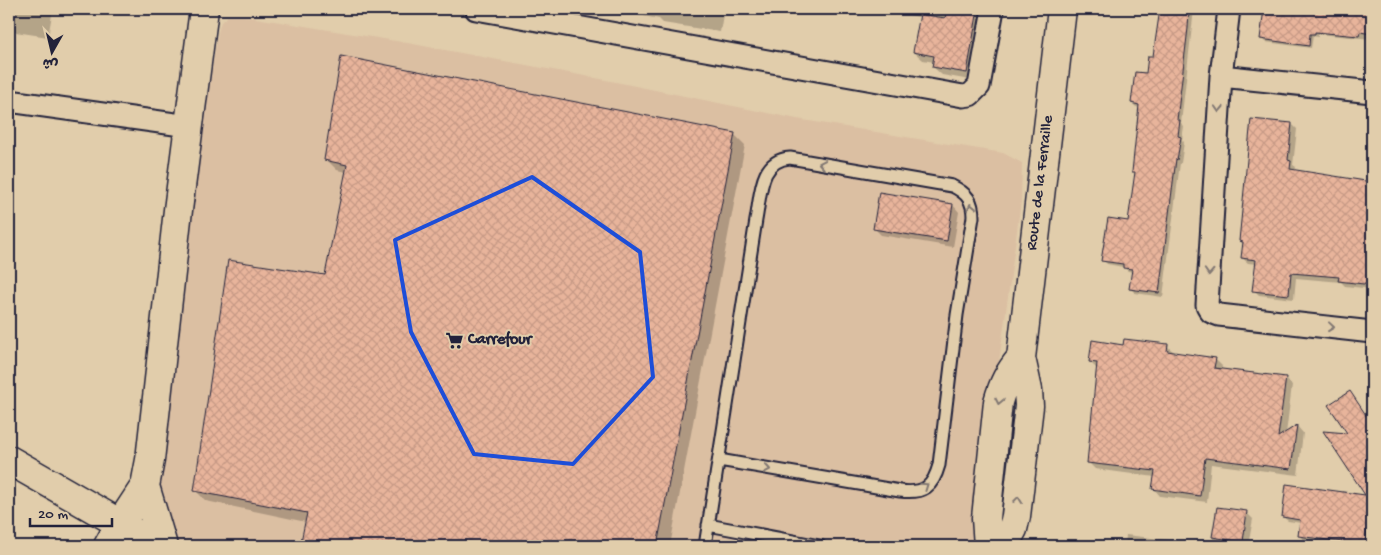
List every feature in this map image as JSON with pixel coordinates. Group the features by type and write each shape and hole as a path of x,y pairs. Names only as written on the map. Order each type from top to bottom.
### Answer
{"street":[{"path":"114,535 145,486 204,9"},
{"path":"476,9 963,96 970,94 979,86 992,9"},
{"name":"Route de la Ferraille","path":"1004,546 1013,529 1016,516 1029,406 1027,382 1021,358 1062,9"},
{"path":"1229,9 1221,76 1207,305 1211,312 1219,315 1372,332"},
{"path":"1221,76 1372,92"},
{"path":"9,101 189,126"},
{"name":"Route de la Ferraille","path":"988,546 986,518 998,402 1010,371 1021,358"},
{"path":"9,460 114,535 156,546"},
{"path":"145,486 163,546"}],"lane":[{"path":"705,546 756,220 764,178 768,169 782,159 790,158 952,186 961,190 968,197 973,207 973,218 957,315 943,438 936,478 926,488 914,493 719,460"},
{"path":"708,524 820,546"}],"highlighted area":[{"path":"532,177 640,252 653,377 573,464 474,454 411,332 395,240"}],"shaded area":[{"name":"Carrefour","path":"228,16 244,16 402,42 601,79 797,119 1003,153 1022,163 1021,201 974,546 181,546 135,520 218,32 221,22"}],"building":[{"path":"947,9 978,9 967,73 932,67 934,56 913,52 920,14 945,18"},
{"path":"1160,9 1189,11 1177,120 1180,120 1178,136 1181,137 1176,159 1159,293 1129,289 1132,269 1123,268 1123,264 1101,261 1108,218 1128,221 1135,172 1132,172 1139,105 1131,103 1135,72 1146,73 1148,56 1153,56"},
{"path":"1264,9 1372,9 1372,34 1360,32 1359,36 1315,32 1315,34 1310,34 1309,46 1260,39"},
{"path":"341,56 735,133 657,546 300,546 307,513 194,491 228,260 325,275 347,165 324,160"},
{"path":"1251,119 1292,123 1288,160 1291,161 1290,169 1372,182 1372,285 1338,281 1339,277 1291,273 1289,295 1252,291 1256,260 1241,258 1243,242 1239,241"},
{"path":"879,192 953,204 947,241 873,229"},
{"path":"1124,339 1168,344 1167,351 1216,358 1214,368 1286,377 1278,437 1297,425 1291,469 1205,458 1200,496 1152,489 1155,471 1087,463 1097,363 1089,362 1092,340 1123,345"},
{"path":"1350,391 1372,424 1372,506 1370,503 1365,545 1298,536 1300,520 1282,517 1286,484 1365,495 1323,431 1347,433 1328,405"},
{"path":"1217,507 1247,511 1243,542 1212,537"}],"place":[{"name":"Carrefour","path":"454,340"}]}
